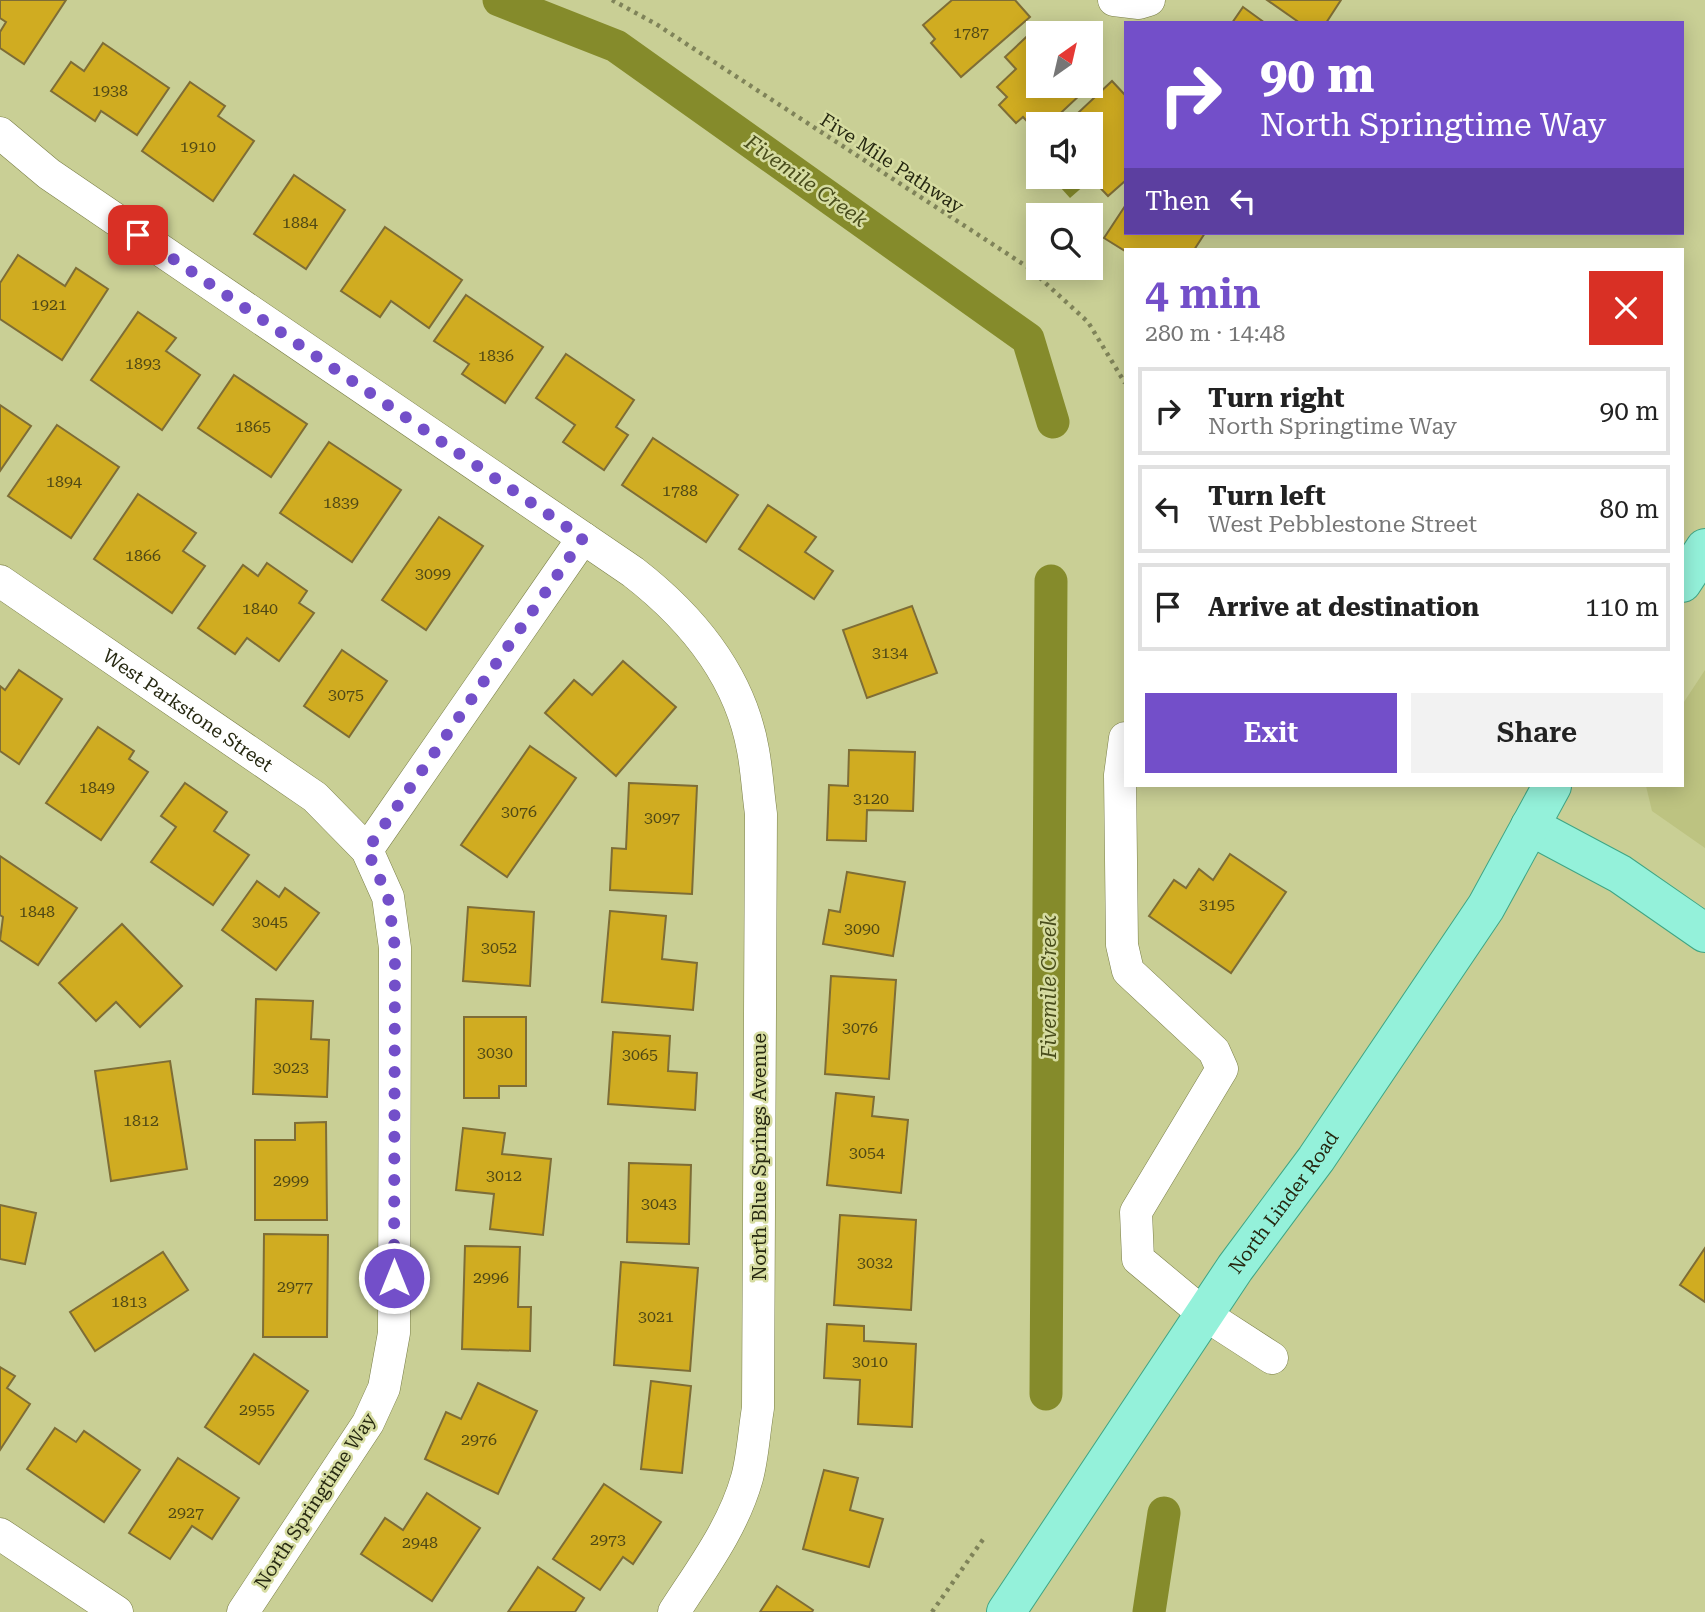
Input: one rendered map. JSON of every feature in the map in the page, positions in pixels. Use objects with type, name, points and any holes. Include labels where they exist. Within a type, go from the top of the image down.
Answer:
[{"type":"main road","points":[[1684,580],[1705,548]]},
{"type":"main road","name":"North Linder Road","points":[[1006,1612],[1204,1314],[1316,1158],[1486,907],[1551,787]]},
{"type":"main road","points":[[1530,826],[1620,874],[1705,933]]},
{"type":"street","name":"North Blue Springs Avenue","points":[[0,133],[50,174],[583,538],[663,596],[697,633],[731,685],[753,748],[761,814],[758,1408],[747,1478],[733,1514],[715,1550],[674,1612]]},
{"type":"street","points":[[367,850],[583,538]]},
{"type":"street","name":"West Parkstone Street","points":[[0,581],[316,797],[367,850]]},
{"type":"street","points":[[1124,745],[1120,775],[1121,932],[1128,971],[1214,1051],[1222,1069],[1136,1212],[1138,1259],[1204,1314],[1272,1358]]},
{"type":"street","name":"North Springtime Way","points":[[243,1612],[368,1423],[384,1388],[394,1333],[395,948],[388,897],[367,850]]},
{"type":"street","points":[[0,1534],[117,1612]]},
{"type":"path","name":"Five Mile Pathway","points":[[611,0],[656,24],[1029,268],[1088,322],[1124,381]]},
{"type":"path","points":[[932,1612],[984,1538]]},
{"type":"shaded area","points":[[1062,189],[1080,189],[1070,198]]},
{"type":"shaded area","points":[[1705,670],[1705,848],[1652,811],[1646,787],[1684,787],[1684,702]]},
{"type":"building","points":[[0,0],[66,0],[24,64],[0,48],[0,32],[6,22],[0,18]]},
{"type":"building","points":[[952,0],[1015,0],[1030,17],[961,77],[931,43],[935,39],[923,25]]},
{"type":"building","points":[[1267,0],[1341,0],[1327,21],[1297,21]]},
{"type":"building","points":[[1243,7],[1262,21],[1233,21]]},
{"type":"building","points":[[1026,37],[1026,98],[1077,98],[1062,112],[1026,112],[1026,120],[1023,117],[1016,123],[999,105],[1007,97],[997,87],[1016,69],[1005,57]]},
{"type":"building","points":[[103,43],[169,88],[137,135],[101,111],[95,121],[51,91],[71,62],[84,71]]},
{"type":"building","points":[[1112,81],[1124,94],[1124,182],[1108,196],[1101,189],[1103,112],[1079,112],[1094,98],[1103,98],[1103,89]]},
{"type":"building","points":[[190,82],[225,106],[218,116],[254,141],[213,201],[142,151]]},
{"type":"building","points":[[294,175],[345,210],[306,269],[254,234]]},
{"type":"building","points":[[1124,208],[1124,235],[1204,235],[1195,248],[1124,248],[1124,250],[1104,238]]},
{"type":"building","points":[[385,227],[462,280],[429,328],[391,301],[380,317],[341,291]]},
{"type":"building","points":[[18,255],[65,286],[76,268],[108,289],[62,360],[0,319],[0,283]]},
{"type":"building","points":[[466,295],[543,347],[505,403],[462,374],[469,364],[434,341]]},
{"type":"building","points":[[138,312],[176,338],[166,351],[200,375],[162,430],[91,380]]},
{"type":"building","points":[[566,354],[634,400],[616,427],[628,435],[604,470],[563,442],[575,425],[536,398]]},
{"type":"building","points":[[234,375],[307,424],[271,477],[198,428]]},
{"type":"building","points":[[0,405],[31,426],[0,471]]},
{"type":"building","points":[[57,425],[119,467],[71,538],[8,496]]},
{"type":"building","points":[[653,438],[738,495],[706,542],[622,485]]},
{"type":"building","points":[[329,442],[401,490],[352,562],[280,513]]},
{"type":"building","points":[[138,494],[196,533],[183,551],[205,566],[172,613],[94,559]]},
{"type":"building","points":[[768,505],[816,537],[805,552],[833,571],[814,599],[739,549]]},
{"type":"building","points":[[439,517],[483,546],[426,630],[382,600]]},
{"type":"building","points":[[267,563],[307,591],[299,603],[314,613],[279,661],[247,638],[235,654],[198,628],[243,565],[258,576]]},
{"type":"building","points":[[912,606],[937,673],[867,698],[843,630]]},
{"type":"building","points":[[342,650],[387,681],[349,737],[304,706]]},
{"type":"building","points":[[623,661],[676,707],[616,776],[545,713],[574,680],[592,695]]},
{"type":"building","points":[[19,670],[62,699],[19,764],[0,751],[0,686],[5,690]]},
{"type":"building","points":[[98,727],[134,751],[129,759],[148,772],[101,840],[46,803]]},
{"type":"building","points":[[530,746],[576,778],[507,877],[461,845]]},
{"type":"building","points":[[849,750],[915,752],[913,811],[867,810],[866,841],[827,840],[829,785],[848,786]]},
{"type":"building","points":[[185,783],[227,812],[214,831],[249,855],[213,905],[151,862],[176,827],[161,816]]},
{"type":"building","points":[[629,783],[697,786],[692,894],[610,890],[612,848],[626,849]]},
{"type":"building","points":[[1230,854],[1286,892],[1231,973],[1149,916],[1174,880],[1186,888],[1199,869],[1213,880]]},
{"type":"building","points":[[0,856],[77,908],[38,965],[0,940],[3,917],[0,915]]},
{"type":"building","points":[[847,872],[905,882],[893,956],[823,944],[829,910],[840,912]]},
{"type":"building","points":[[257,881],[279,897],[285,888],[319,913],[276,970],[222,930]]},
{"type":"building","points":[[468,907],[534,912],[530,986],[463,981]]},
{"type":"building","points":[[610,911],[666,916],[662,959],[697,963],[693,1010],[602,1002]]},
{"type":"building","points":[[122,924],[182,986],[140,1027],[116,1002],[96,1021],[59,983]]},
{"type":"building","points":[[831,976],[896,980],[889,1079],[825,1074]]},
{"type":"building","points":[[256,999],[313,1001],[311,1039],[329,1040],[327,1097],[253,1094]]},
{"type":"building","points":[[464,1017],[526,1017],[526,1086],[499,1086],[499,1098],[464,1098]]},
{"type":"building","points":[[613,1032],[670,1036],[668,1071],[697,1073],[695,1110],[608,1104]]},
{"type":"building","points":[[170,1061],[187,1169],[111,1181],[95,1071]]},
{"type":"building","points":[[836,1093],[874,1097],[872,1116],[908,1120],[901,1193],[827,1185]]},
{"type":"building","points":[[326,1122],[327,1220],[255,1220],[255,1140],[295,1140],[295,1123]]},
{"type":"building","points":[[463,1128],[505,1133],[502,1154],[551,1159],[543,1235],[490,1229],[494,1194],[456,1190]]},
{"type":"building","points":[[629,1163],[691,1165],[689,1244],[627,1242]]},
{"type":"building","points":[[0,1205],[36,1213],[25,1264],[0,1259]]},
{"type":"building","points":[[840,1215],[916,1220],[911,1310],[834,1305]]},
{"type":"building","points":[[264,1234],[328,1235],[327,1337],[263,1337]]},
{"type":"building","points":[[465,1246],[520,1247],[518,1307],[531,1307],[530,1351],[462,1349]]},
{"type":"building","points":[[1705,1248],[1705,1302],[1680,1285]]},
{"type":"building","points":[[163,1252],[188,1290],[95,1351],[70,1312]]},
{"type":"building","points":[[621,1262],[698,1268],[690,1371],[614,1365]]},
{"type":"building","points":[[827,1324],[864,1326],[864,1341],[916,1344],[912,1427],[858,1424],[860,1380],[824,1378]]},
{"type":"building","points":[[254,1354],[308,1391],[259,1464],[205,1427]]},
{"type":"building","points":[[0,1367],[15,1376],[7,1388],[30,1404],[0,1450]]},
{"type":"building","points":[[651,1381],[691,1386],[682,1473],[641,1469]]},
{"type":"building","points":[[478,1383],[537,1411],[498,1494],[425,1459],[446,1412],[461,1419]]},
{"type":"building","points":[[55,1428],[76,1442],[84,1431],[140,1470],[104,1522],[27,1469]]},
{"type":"building","points":[[178,1458],[239,1498],[212,1539],[192,1526],[170,1559],[129,1533]]},
{"type":"building","points":[[824,1470],[858,1478],[850,1510],[883,1519],[869,1567],[803,1549]]},
{"type":"building","points":[[604,1484],[661,1522],[633,1564],[623,1557],[600,1590],[553,1559]]},
{"type":"building","points":[[427,1493],[480,1528],[432,1601],[361,1554],[385,1518],[403,1530]]},
{"type":"building","points":[[538,1567],[584,1598],[575,1612],[508,1612]]},
{"type":"building","points":[[777,1586],[813,1610],[812,1612],[760,1612]]},
{"type":"waterway","name":"Fivemile Creek","points":[[499,0],[616,46],[1028,339],[1053,422]]},
{"type":"waterway","name":"Fivemile Creek","points":[[1046,1394],[1051,581]]},
{"type":"waterway","points":[[1149,1612],[1164,1513]]},
{"type":"route","points":[[138,235],[583,538],[367,850],[388,897],[395,948],[394,1278]]}]
